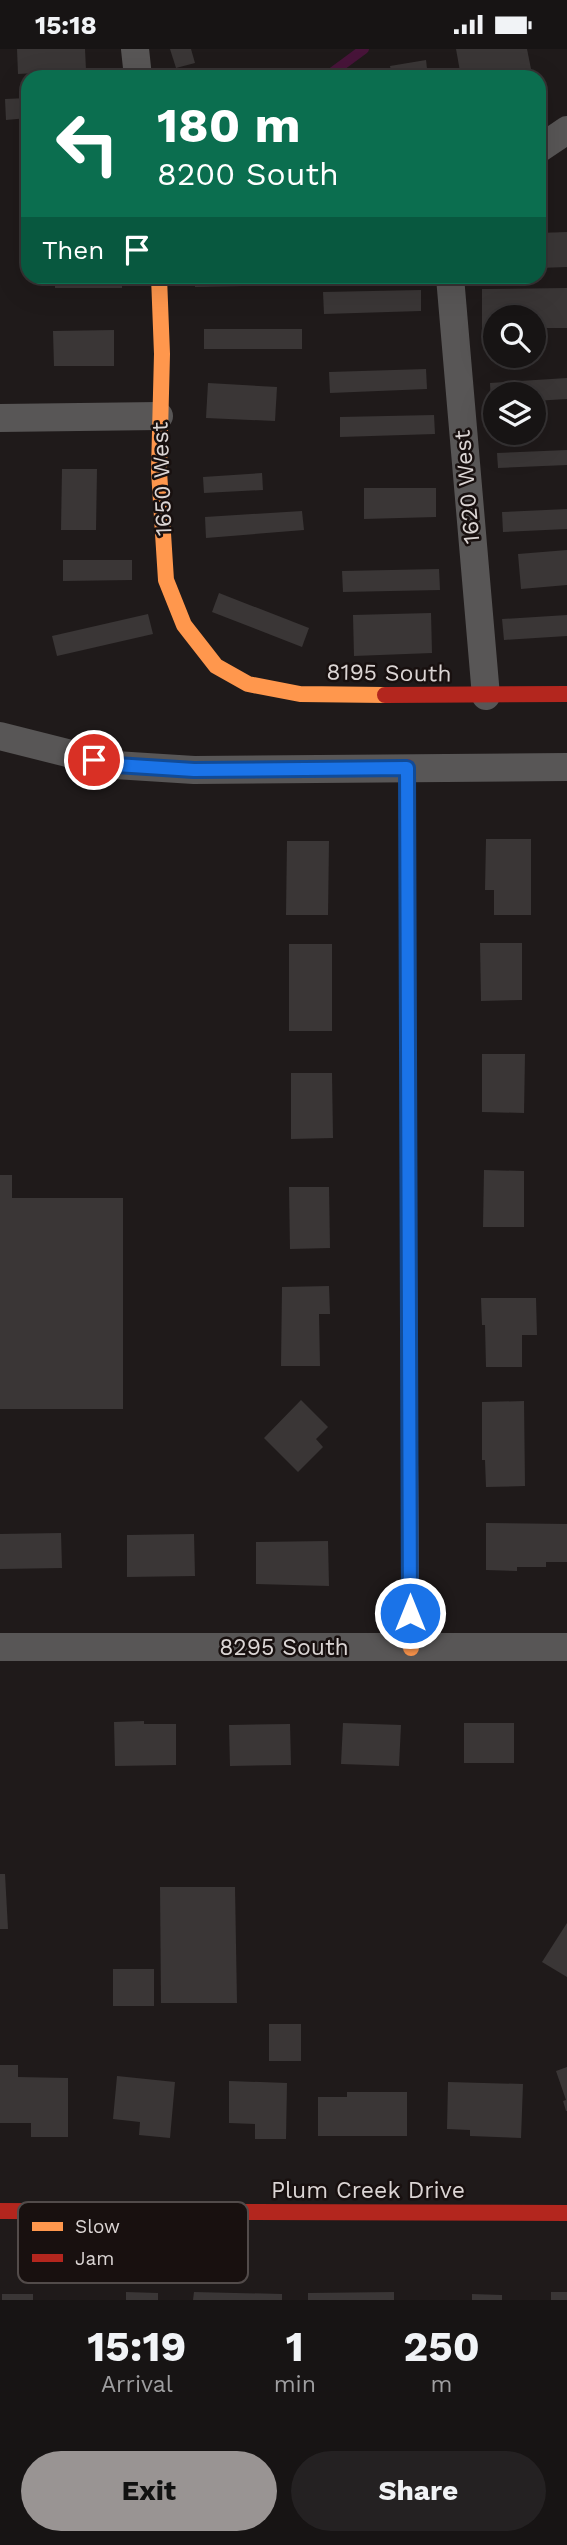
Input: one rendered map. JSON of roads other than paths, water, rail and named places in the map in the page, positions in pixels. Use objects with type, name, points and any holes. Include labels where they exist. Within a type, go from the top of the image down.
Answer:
[{"type":"street","points":[[135,49],[137,70]]},
{"type":"street","points":[[546,144],[567,130]]},
{"type":"street","name":"1650 West","points":[[159,284],[162,354],[159,471],[166,580],[184,625],[216,667]]},
{"type":"street","name":"1620 West","points":[[451,284],[486,697]]},
{"type":"street","points":[[0,418],[159,416]]},
{"type":"street","name":"8195 South","points":[[216,667],[248,684],[300,694],[486,697],[567,694]]},
{"type":"street","points":[[0,736],[116,765],[194,770],[567,767]]},
{"type":"street","points":[[407,768],[411,1648]]},
{"type":"street","name":"8295 South","points":[[0,1647],[567,1647]]},
{"type":"street","name":"Plum Creek Drive","points":[[0,2211],[18,2211]]},
{"type":"street","name":"Plum Creek Drive","points":[[248,2212],[567,2213]]},
{"type":"waterway","points":[[336,70],[364,49]]}]
